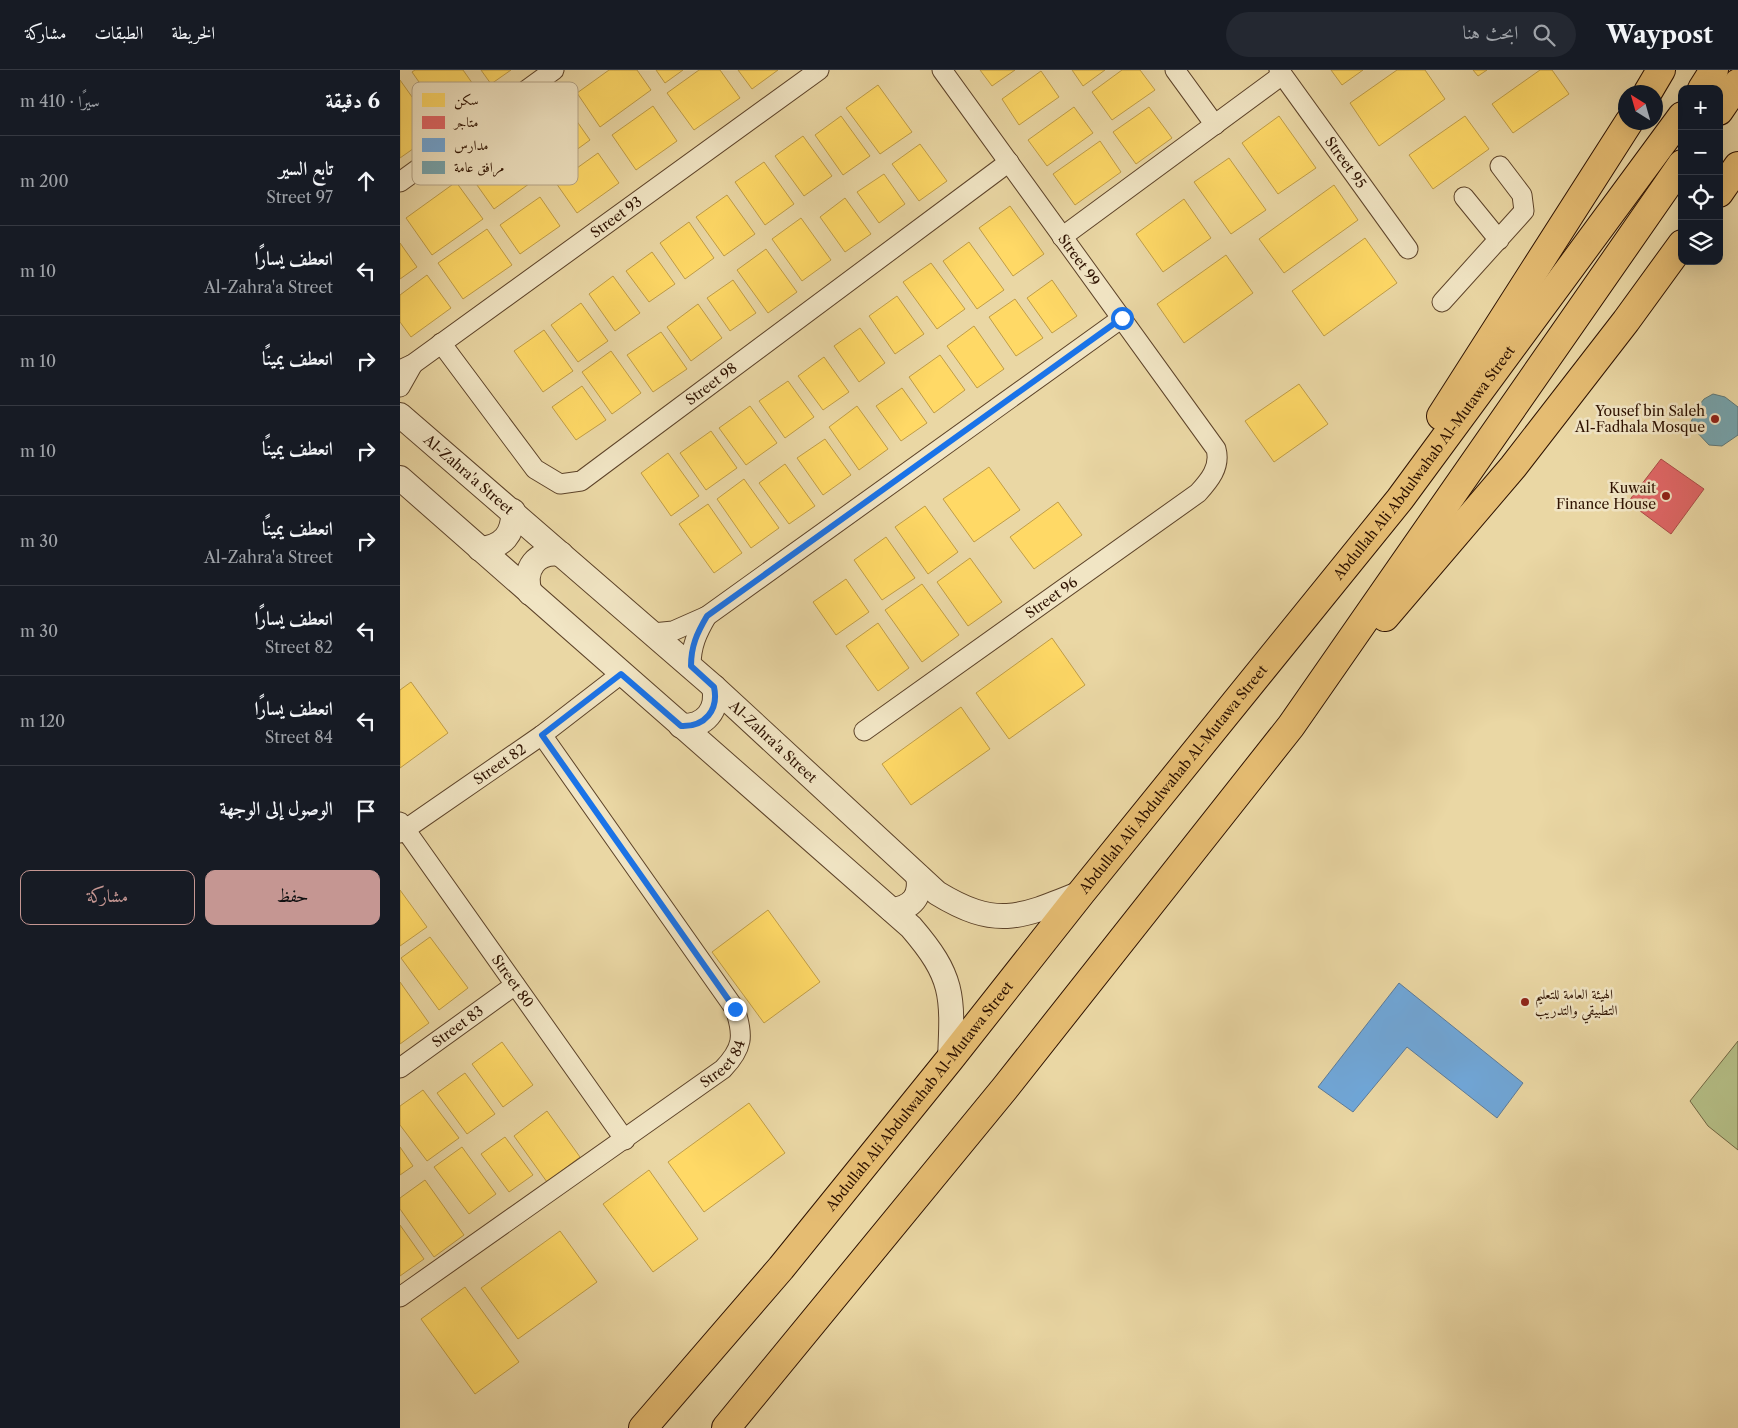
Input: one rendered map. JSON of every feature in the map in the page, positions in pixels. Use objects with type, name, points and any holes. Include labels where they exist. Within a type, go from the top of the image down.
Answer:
[{"type":"main road","points":[[1652,85],[1661,70]]},
{"type":"main road","name":"Abdullah Ali Abdulwahab Al-Mutawa Street","points":[[643,1428],[781,1268],[1400,499],[1678,121]]},
{"type":"main road","points":[[1400,499],[1433,431],[1466,374],[1624,130]]},
{"type":"main road","points":[[1723,187],[1738,166]]},
{"type":"main road","points":[[1291,726],[1678,170]]},
{"type":"main road","points":[[726,1428],[1005,1088],[1291,726],[1503,478],[1626,321],[1678,250]]},
{"type":"street","points":[[538,82],[554,70]]},
{"type":"street","name":"Street 93","points":[[400,387],[406,367],[820,70]]},
{"type":"street","name":"Street 99","points":[[942,70],[1216,449]]},
{"type":"street","points":[[1175,70],[1215,125]]},
{"type":"street","name":"Street 95","points":[[1062,237],[1215,125],[1281,73],[1408,249]]},
{"type":"street","name":"Street 98","points":[[441,343],[535,468],[560,484],[581,481],[1009,162]]},
{"type":"street","points":[[1442,302],[1521,215],[1524,205],[1522,195],[1500,166]]},
{"type":"street","points":[[400,182],[412,173]]},
{"type":"street","points":[[1464,197],[1499,240]]},
{"type":"street","points":[[653,634],[673,631],[707,616],[1122,318]]},
{"type":"street","name":"Al-Zahra'a Street","points":[[400,415],[691,666],[937,893],[962,908],[989,917],[1014,916],[1038,911],[1081,893]]},
{"type":"street","name":"Street 96","points":[[864,731],[1198,493],[1216,469],[1218,457],[1216,449]]},
{"type":"street","points":[[400,478],[911,927],[933,953],[951,997],[950,1059]]},
{"type":"street","points":[[480,549],[499,545],[506,538],[511,530],[513,511]]},
{"type":"street","points":[[530,593],[527,575],[536,559],[552,552],[561,554]]},
{"type":"street","points":[[691,666],[691,650],[707,616]]},
{"type":"street","name":"Street 82","points":[[402,828],[542,735],[621,674]]},
{"type":"street","points":[[681,726],[690,726],[706,719],[715,704],[714,687]]},
{"type":"street","name":"Street 84","points":[[400,1297],[723,1069],[735,1057],[741,1040],[741,1028],[735,1009],[720,986],[542,735]]},
{"type":"street","name":"Street 80","points":[[402,828],[625,1140]]},
{"type":"street","points":[[892,910],[902,909],[911,904],[918,896],[920,886],[918,876]]},
{"type":"street","name":"Street 83","points":[[400,1068],[515,984]]},
{"type":"green space","points":[[1738,1041],[1738,1150],[1708,1126],[1690,1101]]},
{"type":"building: سكن","points":[[415,70],[463,70],[471,82],[419,82],[412,72]]},
{"type":"building: سكن","points":[[481,70],[511,70],[494,82],[490,82]]},
{"type":"building: سكن","points":[[609,70],[637,70],[651,90],[600,127],[578,92]]},
{"type":"building: سكن","points":[[656,70],[683,70],[665,83]]},
{"type":"building: سكن","points":[[699,70],[720,70],[740,98],[694,130],[667,93]]},
{"type":"building: سكن","points":[[738,70],[778,70],[752,89]]},
{"type":"building: سكن","points":[[980,70],[1015,70],[992,86]]},
{"type":"building: سكن","points":[[1072,70],[1105,70],[1083,86]]},
{"type":"building: سكن","points":[[1122,70],[1140,70],[1155,90],[1112,120],[1092,92]]},
{"type":"building: سكن","points":[[1331,70],[1363,70],[1342,85]]},
{"type":"building: سكن","points":[[1397,70],[1425,70],[1445,99],[1379,146],[1350,103]]},
{"type":"building: سكن","points":[[1473,70],[1487,70],[1478,76]]},
{"type":"building: سكن","points":[[1540,70],[1552,70],[1569,94],[1513,133],[1492,104]]},
{"type":"building: سكن","points":[[1041,71],[1059,97],[1019,125],[1002,99]]},
{"type":"building: سكن","points":[[400,80],[412,97],[412,150],[400,158]]},
{"type":"building: سكن","points":[[878,85],[912,132],[880,154],[846,108]]},
{"type":"building: سكن","points":[[653,106],[677,141],[636,170],[612,135]]},
{"type":"building: سكن","points":[[1074,107],[1093,133],[1047,166],[1028,140]]},
{"type":"building: سكن","points":[[1149,107],[1172,138],[1136,164],[1113,132]]},
{"type":"building: سكن","points":[[841,116],[870,156],[843,175],[815,135]]},
{"type":"building: سكن","points":[[1279,116],[1316,168],[1278,194],[1242,143]]},
{"type":"building: سكن","points":[[1465,116],[1489,149],[1433,189],[1409,155]]},
{"type":"building: سكن","points":[[578,123],[590,140],[578,149]]},
{"type":"building: سكن","points":[[803,136],[832,176],[804,196],[775,156]]},
{"type":"building: سكن","points":[[1100,141],[1121,172],[1075,205],[1053,174]]},
{"type":"building: سكن","points":[[920,144],[947,181],[919,201],[892,164]]},
{"type":"building: سكن","points":[[598,153],[619,183],[577,213],[557,185],[578,185],[578,167]]},
{"type":"building: سكن","points":[[1229,158],[1266,210],[1231,234],[1194,182]]},
{"type":"building: سكن","points":[[764,162],[794,204],[765,225],[735,182]]},
{"type":"building: سكن","points":[[884,174],[905,204],[879,223],[857,192]]},
{"type":"building: سكن","points":[[452,185],[458,185],[483,219],[432,255],[406,218]]},
{"type":"building: سكن","points":[[477,185],[527,185],[494,209]]},
{"type":"building: سكن","points":[[1334,185],[1358,220],[1284,273],[1259,239]]},
{"type":"building: سكن","points":[[727,195],[755,234],[724,256],[696,217]]},
{"type":"building: سكن","points":[[540,197],[560,226],[520,254],[500,225]]},
{"type":"building: سكن","points":[[845,198],[871,234],[845,252],[820,217]]},
{"type":"building: سكن","points":[[1184,199],[1211,238],[1163,272],[1136,234]]},
{"type":"building: سكن","points":[[1010,206],[1044,254],[1013,276],[979,228]]},
{"type":"building: سكن","points":[[801,218],[831,260],[802,281],[772,239]]},
{"type":"building: سكن","points":[[689,222],[714,258],[685,279],[660,243]]},
{"type":"building: سكن","points":[[487,229],[512,265],[463,299],[438,263]]},
{"type":"building: سكن","points":[[1365,238],[1397,283],[1324,336],[1292,291]]},
{"type":"building: سكن","points":[[969,242],[1004,290],[977,309],[943,261]]},
{"type":"building: سكن","points":[[400,243],[417,267],[400,279]]},
{"type":"building: سكن","points":[[766,249],[797,292],[768,313],[737,270]]},
{"type":"building: سكن","points":[[652,252],[675,284],[649,302],[626,271]]},
{"type":"building: سكن","points":[[1226,255],[1253,293],[1184,343],[1157,304]]},
{"type":"building: سكن","points":[[931,263],[965,309],[937,329],[903,282]]},
{"type":"building: سكن","points":[[427,275],[451,308],[411,337],[400,322],[400,295]]},
{"type":"building: سكن","points":[[613,276],[640,313],[615,331],[589,294]]},
{"type":"building: سكن","points":[[733,280],[756,313],[730,331],[707,298]]},
{"type":"building: سكن","points":[[1052,280],[1077,316],[1052,333],[1027,298]]},
{"type":"building: سكن","points":[[897,296],[924,334],[895,354],[869,316]]},
{"type":"building: سكن","points":[[1015,299],[1043,338],[1016,356],[989,317]]},
{"type":"building: سكن","points":[[581,303],[608,341],[578,362],[551,325]]},
{"type":"building: سكن","points":[[698,304],[722,338],[691,361],[667,327]]},
{"type":"building: سكن","points":[[974,326],[1004,369],[977,388],[947,346]]},
{"type":"building: سكن","points":[[860,328],[885,363],[859,382],[834,346]]},
{"type":"building: سكن","points":[[544,330],[573,371],[543,392],[514,351]]},
{"type":"building: سكن","points":[[661,332],[687,369],[653,392],[627,355]]},
{"type":"building: سكن","points":[[611,351],[641,393],[612,414],[582,372]]},
{"type":"building: سكن","points":[[940,355],[965,390],[934,413],[909,377]]},
{"type":"building: سكن","points":[[824,357],[849,392],[823,410],[798,376]]},
{"type":"building: سكن","points":[[788,381],[814,417],[785,438],[759,401]]},
{"type":"building: سكن","points":[[1299,384],[1328,424],[1274,462],[1245,421]]},
{"type":"building: سكن","points":[[582,386],[606,420],[576,440],[552,407]]},
{"type":"building: سكن","points":[[902,388],[927,423],[901,441],[876,406]]},
{"type":"building: سكن","points":[[750,406],[777,443],[746,465],[719,428]]},
{"type":"building: سكن","points":[[857,406],[888,449],[859,470],[829,427]]},
{"type":"building: سكن","points":[[711,431],[737,468],[706,490],[680,453]]},
{"type":"building: سكن","points":[[825,439],[851,475],[823,495],[797,458]]},
{"type":"building: سكن","points":[[668,453],[699,496],[671,516],[641,473]]},
{"type":"building: سكن","points":[[785,464],[815,506],[789,524],[759,483]]},
{"type":"building: سكن","points":[[989,467],[1020,510],[974,542],[943,499]]},
{"type":"building: سكن","points":[[744,479],[779,528],[751,548],[717,499]]},
{"type":"building: سكن","points":[[1058,502],[1082,535],[1034,569],[1010,537]]},
{"type":"building: سكن","points":[[708,504],[742,553],[714,573],[679,524]]},
{"type":"building: سكن","points":[[925,506],[958,552],[928,574],[895,527]]},
{"type":"building: سكن","points":[[886,537],[915,578],[882,600],[854,560]]},
{"type":"building: سكن","points":[[970,558],[1002,602],[968,626],[937,582]]},
{"type":"building: سكن","points":[[846,579],[869,612],[836,635],[813,602]]},
{"type":"building: سكن","points":[[922,584],[959,635],[922,662],[885,610]]},
{"type":"building: سكن","points":[[878,623],[909,668],[878,691],[846,646]]},
{"type":"building: سكن","points":[[1052,638],[1085,685],[1009,739],[976,693]]},
{"type":"building: سكن","points":[[411,682],[448,733],[400,768],[400,690]]},
{"type":"building: سكن","points":[[961,707],[990,749],[911,805],[882,764]]},
{"type":"building: سكن","points":[[400,890],[427,927],[400,946]]},
{"type":"building: سكن","points":[[768,910],[820,982],[764,1023],[712,952]]},
{"type":"building: سكن","points":[[430,937],[468,988],[439,1010],[401,958]]},
{"type":"building: سكن","points":[[400,982],[429,1023],[400,1044]]},
{"type":"building: سكن","points":[[502,1042],[533,1085],[503,1107],[472,1064]]},
{"type":"building: سكن","points":[[465,1073],[495,1114],[467,1134],[437,1093]]},
{"type":"building: سكن","points":[[423,1090],[459,1138],[427,1161],[400,1125],[400,1106]]},
{"type":"building: سكن","points":[[749,1103],[785,1153],[704,1212],[668,1162]]},
{"type":"building: سكن","points":[[547,1111],[580,1157],[547,1182],[514,1136]]},
{"type":"building: سكن","points":[[505,1137],[533,1175],[509,1192],[481,1154]]},
{"type":"building: سكن","points":[[400,1147],[413,1166],[400,1175]]},
{"type":"building: سكن","points":[[462,1147],[496,1194],[469,1214],[434,1167]]},
{"type":"building: سكن","points":[[649,1170],[698,1239],[653,1272],[603,1204]]},
{"type":"building: سكن","points":[[425,1180],[464,1235],[434,1257],[400,1209],[400,1198]]},
{"type":"building: سكن","points":[[400,1225],[424,1259],[400,1276]]},
{"type":"building: سكن","points":[[560,1231],[597,1282],[518,1339],[481,1288]]},
{"type":"building: سكن","points":[[465,1287],[519,1362],[475,1394],[421,1319]]},
{"type":"building: متاجر","name":"Kuwait Finance House","points":[[1661,459],[1704,489],[1671,534],[1628,502]]},
{"type":"building: مدارس","points":[[1399,983],[1523,1083],[1497,1118],[1407,1047],[1353,1112],[1318,1087]]},
{"type":"building: مرافق عامة","name":"Yousef bin Saleh Al-Fadhala Mosque","points":[[1713,394],[1725,397],[1738,407],[1738,435],[1722,446],[1709,445],[1693,428],[1691,422],[1697,408],[1704,399]]},
{"type":"place","name":"Yousef bin Saleh Al-Fadhala Mosque","points":[[1715,419]]},
{"type":"place","name":"Kuwait Finance House","points":[[1666,496]]},
{"type":"place","name":"الهيئة العامة للتعليم التطبيقي والتدريب","points":[[1525,1002]]},
{"type":"route","points":[[735,1009],[542,735],[621,674],[681,726],[698,724],[706,719],[715,704],[716,695],[714,687],[691,666],[691,650],[707,616],[1122,318]]}]
